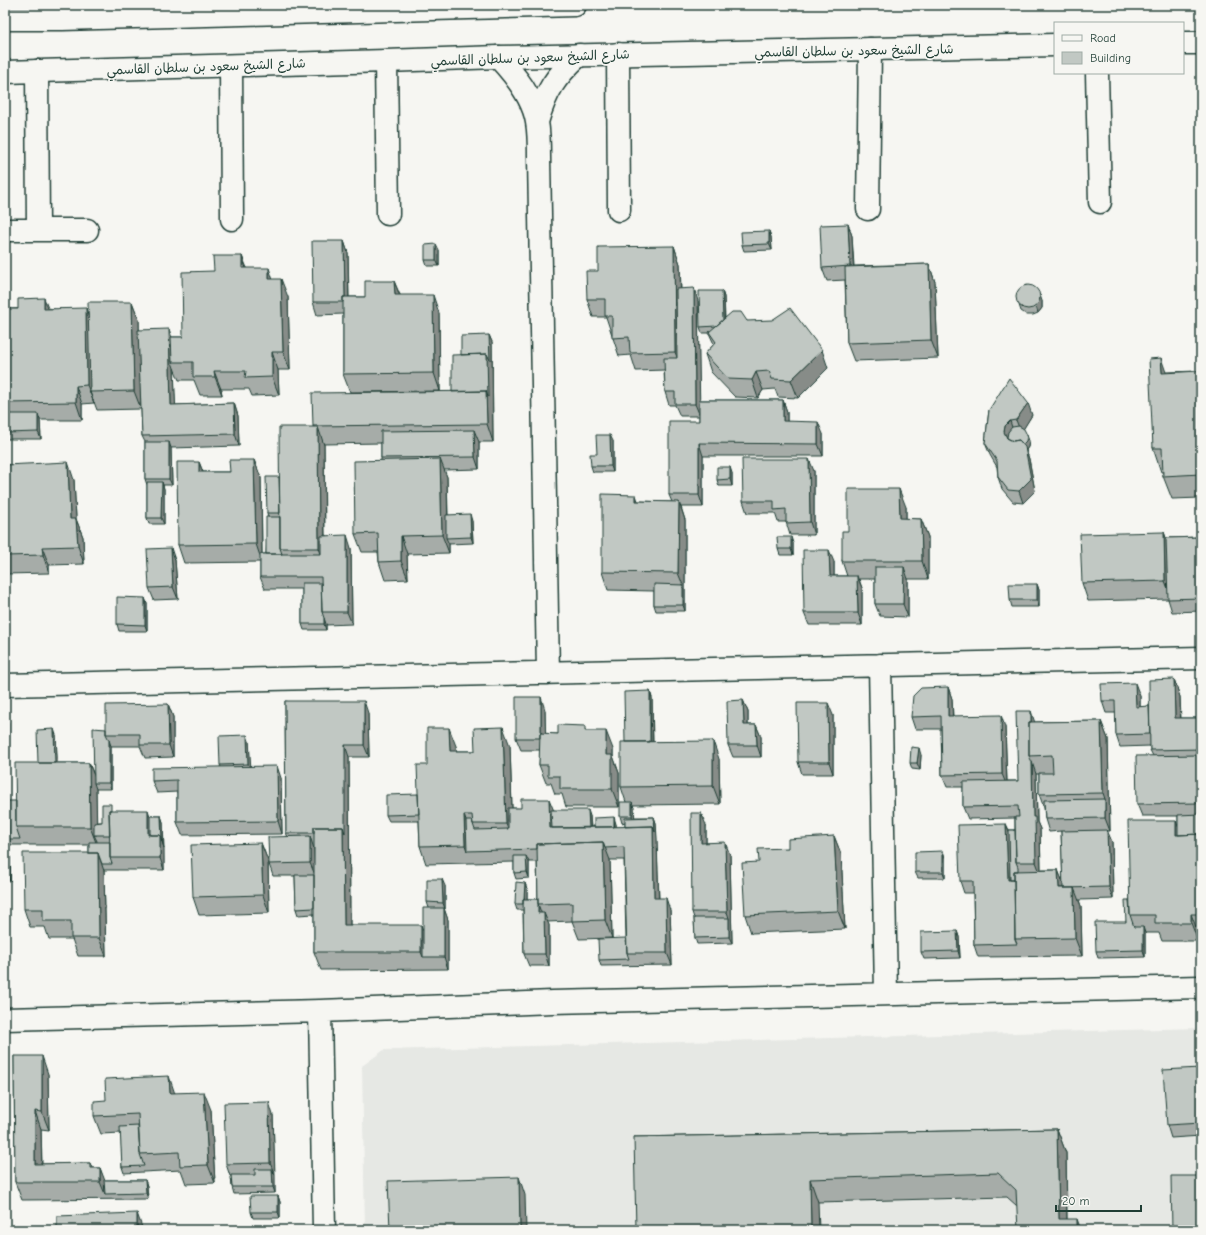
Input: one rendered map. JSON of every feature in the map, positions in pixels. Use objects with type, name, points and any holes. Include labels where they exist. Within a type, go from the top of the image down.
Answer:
[{"type":"street","points":[[5,19],[62,19],[488,6],[575,5]]},
{"type":"street","points":[[1184,44],[1201,43]]},
{"type":"street","name":"شارع الشيخ سعود بن سلطان القاسمي","points":[[5,72],[498,57],[1054,45]]},
{"type":"street","points":[[868,209],[870,50]]},
{"type":"street","points":[[618,54],[619,210]]},
{"type":"street","points":[[537,122],[543,102],[552,85],[564,69],[579,55]]},
{"type":"street","points":[[498,57],[523,86],[537,122],[539,157],[548,673]]},
{"type":"street","points":[[386,61],[388,214]]},
{"type":"street","points":[[231,66],[232,219]]},
{"type":"street","points":[[37,71],[38,230]]},
{"type":"street","points":[[1097,74],[1100,202]]},
{"type":"street","points":[[5,230],[88,230]]},
{"type":"street","points":[[5,685],[1201,658]]},
{"type":"street","points":[[880,665],[886,994]]},
{"type":"street","points":[[5,1019],[320,1011],[560,1002],[1201,987]]},
{"type":"street","points":[[320,1011],[324,1230]]},
{"type":"shaded area","points":[[1201,1028],[1201,1230],[365,1230],[362,1066],[384,1050]]},
{"type":"building","points":[[848,224],[850,266],[822,268],[820,225]]},
{"type":"building","points":[[769,231],[769,244],[742,245],[741,232]]},
{"type":"building","points":[[312,241],[344,241],[345,297],[343,297],[343,302],[313,302]]},
{"type":"building","points":[[436,244],[436,260],[425,260],[425,245]]},
{"type":"building","points":[[674,246],[675,352],[630,353],[629,337],[612,338],[612,316],[605,316],[605,299],[587,299],[586,271],[598,271],[598,247]]},
{"type":"building","points":[[213,256],[242,256],[242,268],[269,268],[269,279],[281,279],[283,352],[272,352],[272,377],[245,378],[246,371],[214,371],[215,377],[193,377],[193,362],[172,362],[171,337],[183,337],[182,272],[214,271]]},
{"type":"building","points":[[929,264],[931,340],[847,343],[845,267]]},
{"type":"building","points":[[365,281],[394,281],[395,295],[433,295],[434,373],[343,374],[343,297],[365,297]]},
{"type":"building","points":[[1028,285],[1036,289],[1040,297],[1036,305],[1028,309],[1020,305],[1016,297],[1020,289]]},
{"type":"building","points":[[694,288],[695,404],[675,404],[675,392],[665,392],[664,358],[677,358],[676,289]]},
{"type":"building","points":[[699,291],[722,291],[723,320],[716,326],[700,327]]},
{"type":"building","points":[[44,298],[44,309],[86,308],[87,385],[76,386],[76,402],[5,403],[5,309],[18,309],[18,299]]},
{"type":"building","points":[[88,302],[132,302],[134,391],[90,392]]},
{"type":"building","points":[[790,308],[822,350],[791,380],[772,379],[769,371],[756,372],[752,380],[728,379],[705,354],[716,342],[709,332],[732,312],[741,312],[747,321],[772,320]]},
{"type":"building","points":[[169,329],[171,405],[234,403],[235,434],[142,436],[138,330]]},
{"type":"building","points":[[489,335],[490,360],[487,354],[461,355],[461,336]]},
{"type":"building","points":[[1198,343],[1201,343],[1201,474],[1163,476],[1162,448],[1153,448],[1149,359],[1161,358],[1162,373],[1199,371]]},
{"type":"building","points":[[487,354],[488,397],[486,391],[452,392],[452,355]]},
{"type":"building","points":[[1009,378],[1028,403],[1016,420],[1010,421],[1005,426],[1004,432],[1007,438],[1013,441],[1019,440],[1025,447],[1031,479],[1019,491],[1008,490],[998,477],[997,461],[985,443],[989,410]]},
{"type":"building","points":[[486,391],[487,424],[313,426],[312,393]]},
{"type":"building","points":[[699,400],[783,400],[783,421],[818,422],[818,444],[699,443],[699,495],[669,495],[669,421],[699,421]]},
{"type":"building","points":[[5,414],[38,414],[38,432],[5,433]]},
{"type":"building","points":[[1019,426],[1024,429],[1027,435],[1026,441],[1023,444],[1019,440],[1013,441],[1007,438],[1008,432],[1012,427]]},
{"type":"building","points":[[279,427],[318,427],[319,548],[280,548]]},
{"type":"building","points":[[474,430],[475,457],[381,458],[381,431]]},
{"type":"building","points":[[596,435],[610,435],[611,466],[591,466],[590,454],[597,454]]},
{"type":"building","points":[[145,442],[169,442],[169,479],[145,479]]},
{"type":"building","points":[[440,459],[442,535],[401,536],[401,561],[379,562],[378,533],[355,534],[354,461]]},
{"type":"building","points":[[742,459],[809,459],[810,522],[786,523],[786,509],[774,510],[774,501],[743,501]]},
{"type":"building","points":[[229,460],[254,460],[256,544],[178,545],[177,462],[199,462],[199,472],[230,472]]},
{"type":"building","points":[[68,462],[70,519],[76,519],[78,546],[42,547],[43,555],[5,556],[5,465]]},
{"type":"building","points":[[717,467],[730,467],[730,479],[717,480]]},
{"type":"building","points":[[266,477],[279,477],[280,513],[267,513]]},
{"type":"building","points":[[147,482],[162,482],[161,518],[147,518]]},
{"type":"building","points":[[848,489],[899,489],[900,518],[921,519],[922,561],[842,561],[842,531],[848,531]]},
{"type":"building","points":[[602,494],[636,495],[636,501],[679,502],[678,573],[602,572]]},
{"type":"building","points":[[470,514],[471,537],[446,538],[446,515]]},
{"type":"building","points":[[266,517],[280,517],[280,548],[282,554],[266,554]]},
{"type":"building","points":[[1164,532],[1165,581],[1082,583],[1080,534]]},
{"type":"building","points":[[347,535],[347,612],[322,612],[321,577],[260,577],[260,554],[321,554],[321,536]]},
{"type":"building","points":[[777,537],[791,537],[791,549],[778,549]]},
{"type":"building","points":[[1201,537],[1201,598],[1168,599],[1166,538]]},
{"type":"building","points":[[171,548],[173,587],[149,588],[147,549]]},
{"type":"building","points":[[803,550],[829,550],[830,576],[857,576],[858,613],[804,613]]},
{"type":"building","points":[[875,567],[904,567],[903,604],[875,604]]},
{"type":"building","points":[[302,583],[321,583],[324,624],[302,624]]},
{"type":"building","points":[[654,584],[683,585],[683,605],[654,605]]},
{"type":"building","points":[[1009,584],[1037,584],[1037,600],[1010,600]]},
{"type":"building","points":[[117,597],[145,598],[145,625],[117,624]]},
{"type":"building","points":[[1197,678],[1201,678],[1201,749],[1150,750],[1149,680],[1174,679],[1175,718],[1198,718]]},
{"type":"building","points":[[1135,683],[1136,707],[1149,706],[1150,734],[1116,735],[1115,701],[1102,701],[1101,684]]},
{"type":"building","points":[[948,687],[948,716],[1001,715],[1002,774],[942,775],[941,716],[911,717],[913,696],[921,688]]},
{"type":"building","points":[[650,691],[650,742],[625,742],[624,692]]},
{"type":"building","points":[[516,697],[541,697],[540,738],[516,738]]},
{"type":"building","points":[[743,700],[744,725],[756,725],[757,745],[728,745],[727,701]]},
{"type":"building","points":[[285,701],[364,701],[364,745],[345,745],[345,833],[343,827],[314,827],[314,833],[286,833]]},
{"type":"building","points":[[797,703],[828,703],[829,762],[798,762]]},
{"type":"building","points":[[168,704],[169,745],[140,745],[140,734],[106,734],[106,705]]},
{"type":"building","points":[[1016,711],[1031,711],[1031,722],[1029,722],[1029,756],[1032,762],[1036,862],[1016,862],[1015,817],[1019,817],[1018,806],[963,807],[963,782],[1018,781]]},
{"type":"building","points":[[1101,721],[1103,793],[1039,794],[1039,773],[1053,773],[1052,755],[1029,756],[1029,722]]},
{"type":"building","points":[[558,725],[585,726],[585,731],[606,731],[606,755],[612,755],[612,789],[560,789],[560,776],[548,776],[548,765],[539,765],[540,733],[558,734]]},
{"type":"building","points":[[503,727],[506,824],[473,824],[472,815],[464,815],[465,845],[420,846],[417,765],[427,765],[427,728],[449,728],[450,751],[475,751],[474,728]]},
{"type":"building","points":[[93,728],[106,729],[106,734],[109,740],[109,783],[94,783]]},
{"type":"building","points":[[54,729],[55,763],[38,763],[37,730]]},
{"type":"building","points":[[247,735],[248,764],[220,765],[219,736]]},
{"type":"building","points":[[713,741],[713,786],[621,787],[621,742]]},
{"type":"building","points":[[911,747],[919,748],[917,763],[910,763]]},
{"type":"building","points":[[1199,755],[1200,803],[1137,804],[1136,756]]},
{"type":"building","points":[[15,763],[89,763],[90,827],[16,827]]},
{"type":"building","points":[[277,766],[278,821],[177,822],[177,780],[152,781],[152,768]]},
{"type":"building","points":[[418,794],[419,814],[386,815],[386,795]]},
{"type":"building","points":[[521,799],[549,799],[550,828],[653,826],[654,898],[666,898],[667,953],[627,953],[624,847],[605,848],[603,842],[537,844],[537,849],[467,851],[466,821],[472,821],[475,830],[508,829],[508,808],[521,808]]},
{"type":"building","points":[[1105,799],[1105,818],[1045,819],[1044,800]]},
{"type":"building","points":[[8,801],[16,801],[16,827],[20,839],[9,839]]},
{"type":"building","points":[[620,802],[632,802],[632,816],[620,816]]},
{"type":"building","points":[[102,804],[111,804],[111,810],[109,810],[110,835],[94,835],[94,823],[102,822]]},
{"type":"building","points":[[109,810],[148,810],[148,835],[160,835],[160,858],[110,858]]},
{"type":"building","points":[[551,810],[588,810],[589,828],[552,828]]},
{"type":"building","points":[[691,813],[701,813],[701,843],[725,842],[727,912],[692,912]]},
{"type":"building","points":[[1201,814],[1201,834],[1178,835],[1178,815]]},
{"type":"building","points":[[150,816],[161,816],[162,841],[160,835],[150,835]]},
{"type":"building","points":[[614,817],[614,827],[594,827],[594,818]]},
{"type":"building","points":[[654,817],[655,832],[653,826],[625,827],[625,818]]},
{"type":"building","points":[[1128,821],[1176,821],[1176,835],[1201,834],[1201,914],[1191,914],[1191,923],[1155,923],[1155,915],[1130,915]]},
{"type":"building","points":[[1006,824],[1008,880],[1014,880],[1015,939],[1017,944],[974,945],[973,881],[960,881],[958,825]]},
{"type":"building","points":[[314,827],[343,827],[344,925],[421,925],[421,952],[314,952]]},
{"type":"building","points":[[1009,830],[1015,830],[1016,862],[1018,871],[1014,871],[1014,880],[1010,880]]},
{"type":"building","points":[[1107,830],[1109,887],[1063,888],[1061,831]]},
{"type":"building","points":[[310,836],[310,863],[269,864],[268,837]]},
{"type":"building","points":[[834,836],[838,911],[745,915],[742,863],[759,862],[758,849],[788,848],[788,839]]},
{"type":"building","points":[[5,841],[6,869],[5,869]]},
{"type":"building","points":[[89,842],[110,842],[110,858],[112,864],[102,864],[98,853],[89,853]]},
{"type":"building","points":[[603,842],[605,920],[572,921],[572,903],[538,904],[537,844]]},
{"type":"building","points":[[261,843],[263,895],[193,897],[191,845]]},
{"type":"building","points":[[943,851],[943,872],[915,872],[915,852]]},
{"type":"building","points":[[23,853],[98,853],[99,938],[71,938],[71,921],[43,921],[43,909],[24,909]]},
{"type":"building","points":[[514,856],[526,856],[527,872],[514,873]]},
{"type":"building","points":[[1058,870],[1059,888],[1074,888],[1075,938],[1015,939],[1014,871]]},
{"type":"building","points":[[295,875],[314,875],[314,908],[296,909]]},
{"type":"building","points":[[427,879],[442,879],[443,903],[427,902]]},
{"type":"building","points":[[516,882],[525,883],[523,904],[515,904]]},
{"type":"building","points":[[523,899],[538,899],[538,913],[544,913],[545,954],[524,954]]},
{"type":"building","points":[[1125,900],[1129,900],[1130,915],[1134,927],[1143,927],[1143,950],[1096,951],[1095,922],[1126,922]]},
{"type":"building","points":[[423,908],[444,908],[444,957],[423,957]]},
{"type":"building","points":[[694,918],[729,918],[729,937],[695,938]]},
{"type":"building","points":[[1198,920],[1201,920],[1201,945],[1199,945]]},
{"type":"building","points":[[957,931],[958,951],[921,952],[921,932]]},
{"type":"building","points":[[626,938],[629,959],[599,960],[598,939]]},
{"type":"building","points":[[14,1056],[42,1056],[42,1112],[35,1111],[35,1164],[90,1163],[90,1168],[100,1168],[100,1182],[15,1182]]},
{"type":"building","points":[[1200,1068],[1201,1123],[1167,1125],[1163,1070]]},
{"type":"building","points":[[169,1076],[170,1093],[204,1092],[208,1165],[180,1166],[179,1152],[140,1154],[138,1114],[94,1116],[94,1101],[106,1100],[105,1079]]},
{"type":"building","points":[[269,1102],[270,1163],[226,1164],[224,1103]]},
{"type":"building","points":[[138,1126],[140,1154],[144,1166],[122,1167],[120,1127]]},
{"type":"building","points":[[1057,1129],[1059,1219],[1077,1219],[1077,1230],[1018,1230],[1016,1190],[998,1173],[810,1179],[811,1230],[636,1230],[634,1137]]},
{"type":"building","points":[[255,1169],[272,1169],[273,1187],[232,1187],[231,1175],[255,1175]]},
{"type":"building","points":[[1171,1176],[1199,1176],[1200,1230],[1172,1230]]},
{"type":"building","points":[[519,1177],[520,1230],[390,1230],[388,1181]]},
{"type":"building","points":[[104,1180],[145,1180],[146,1193],[105,1194]]},
{"type":"building","points":[[250,1196],[278,1196],[278,1212],[251,1212]]},
{"type":"building","points":[[137,1213],[137,1230],[57,1230],[57,1216]]}]
